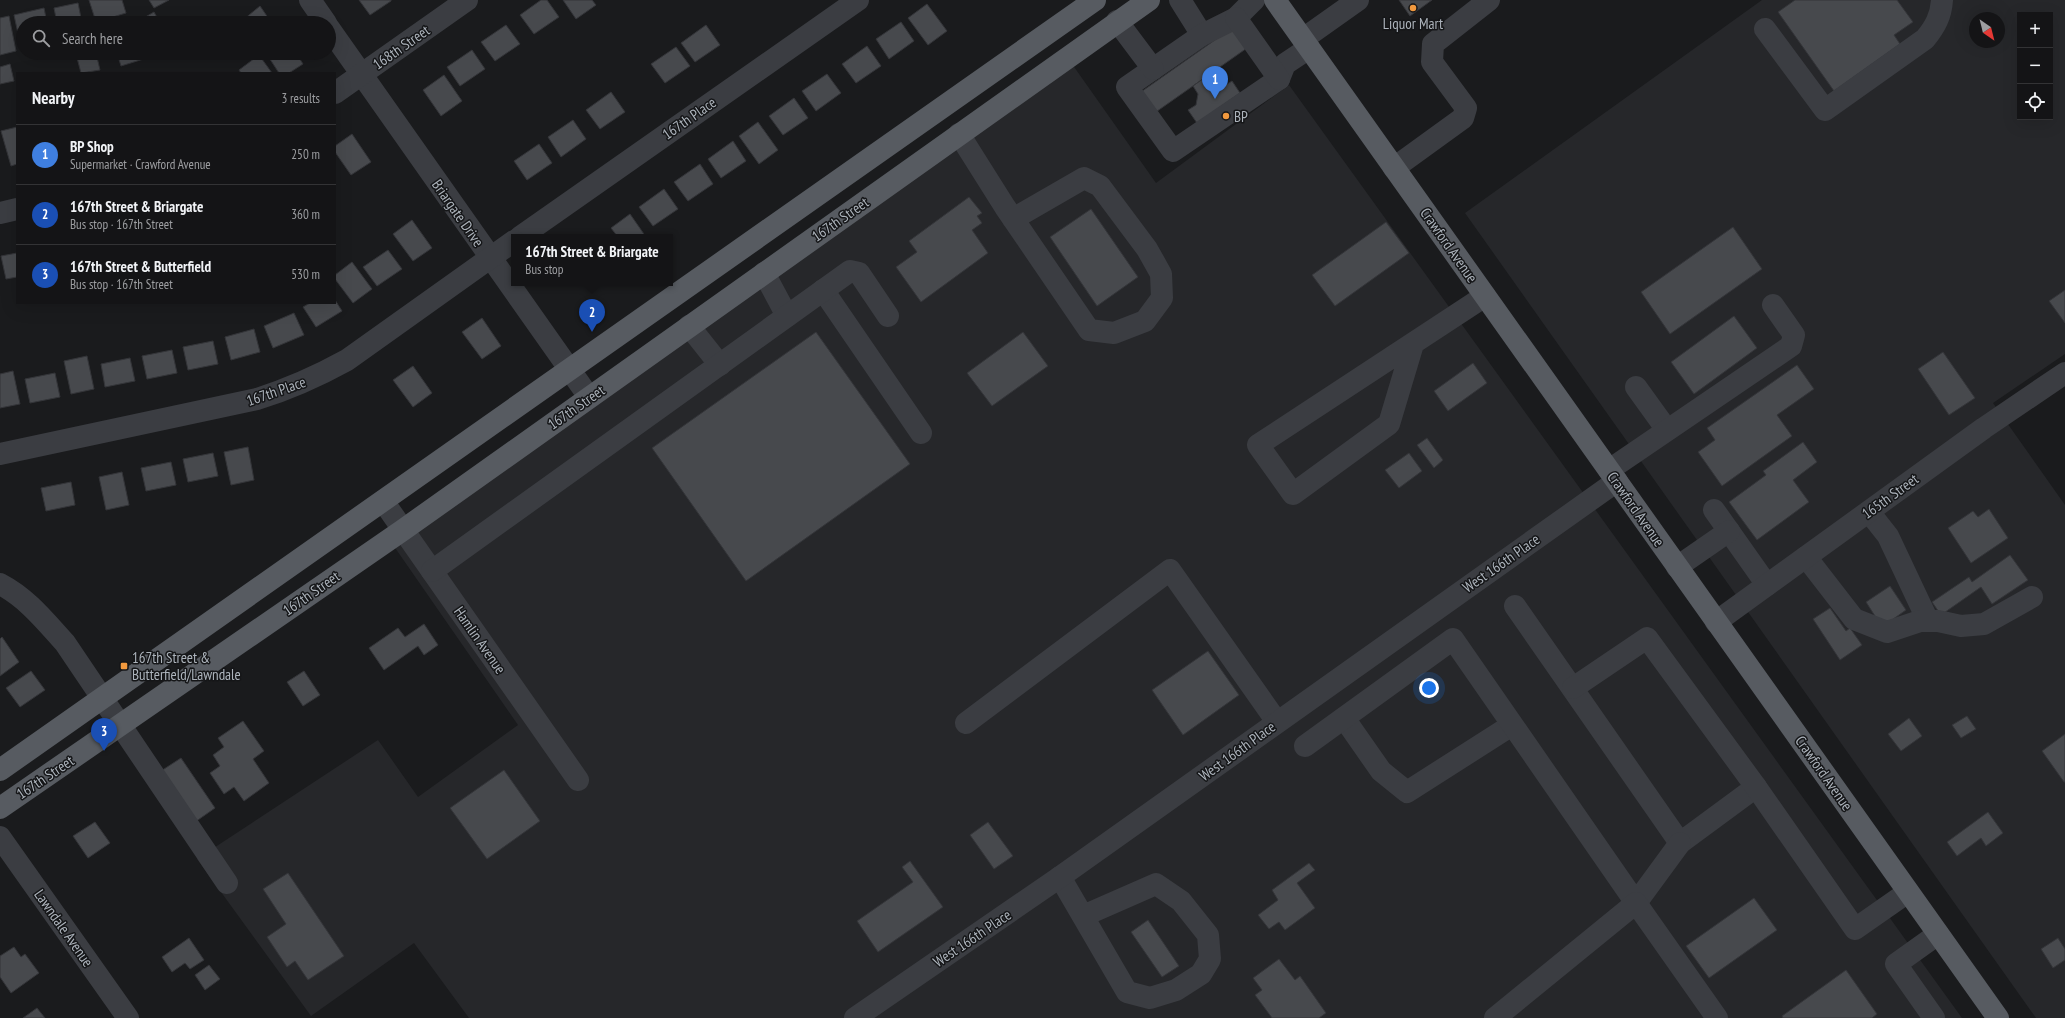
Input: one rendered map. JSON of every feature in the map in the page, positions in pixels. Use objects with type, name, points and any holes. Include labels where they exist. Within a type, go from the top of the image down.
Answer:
[{"type":"main road","name":"167th Street","points":[[0,770],[1095,0]]},
{"type":"main road","name":"167th Street","points":[[0,808],[403,530],[1117,21],[1149,0]]},
{"type":"main road","name":"Crawford Avenue","points":[[1275,0],[1998,1018]]},
{"type":"street","points":[[310,0],[321,16]]},
{"type":"street","name":"168th Street","points":[[336,92],[468,0]]},
{"type":"street","name":"167th Place","points":[[524,234],[858,0]]},
{"type":"street","points":[[1180,0],[1202,35]]},
{"type":"street","points":[[1254,0],[1236,18],[1202,35],[1127,87],[1173,151],[1279,79],[1285,64],[1358,0]]},
{"type":"street","points":[[1394,168],[1463,118],[1466,108],[1432,62],[1433,44],[1489,0]]},
{"type":"street","points":[[1766,29],[1825,110],[1925,39],[1935,26],[1942,7],[1942,0]]},
{"type":"street","points":[[1236,18],[1279,79]]},
{"type":"street","points":[[1117,21],[1153,69]]},
{"type":"street","name":"Briargate Drive","points":[[336,38],[589,397]]},
{"type":"street","points":[[959,134],[1013,219],[1089,330],[1114,333],[1145,322],[1162,298],[1161,274],[1147,249],[1100,186],[1084,178],[1013,219]]},
{"type":"street","points":[[0,213],[16,209]]},
{"type":"street","name":"167th Place","points":[[0,454],[258,399],[286,390],[324,373],[347,360],[511,243]]},
{"type":"street","points":[[432,571],[850,271],[859,273],[888,316]]},
{"type":"street","points":[[764,273],[787,316]]},
{"type":"street","points":[[823,290],[921,433]]},
{"type":"street","points":[[1414,344],[1389,424],[1293,494],[1258,445],[1485,296]]},
{"type":"street","name":"West 166th Place","points":[[855,1018],[1060,877],[1276,722],[1613,476],[1668,430],[1791,346],[1794,335],[1773,305]]},
{"type":"street","points":[[689,326],[720,364]]},
{"type":"street","name":"165th Street","points":[[1716,622],[2065,373]]},
{"type":"street","points":[[1636,387],[1668,430]]},
{"type":"street","name":"Hamlin Avenue","points":[[383,501],[578,780]]},
{"type":"street","points":[[1714,510],[1767,585]]},
{"type":"street","points":[[1869,512],[1888,536],[1928,621]]},
{"type":"street","points":[[1677,567],[1728,531]]},
{"type":"street","points":[[1806,557],[1854,619],[1888,632],[1920,621],[1961,626],[1984,624],[2032,597]]},
{"type":"street","points":[[966,723],[1170,570],[1276,722]]},
{"type":"street","points":[[0,584],[22,598],[61,638],[227,883]]},
{"type":"street","points":[[1515,606],[1680,843]]},
{"type":"street","points":[[1573,688],[1647,638],[1756,787],[1855,930],[1908,892]]},
{"type":"street","points":[[1305,746],[1453,639],[1717,1018]]},
{"type":"street","points":[[1344,718],[1381,772],[1408,792],[1512,725]]},
{"type":"street","points":[[1495,1018],[1636,903],[1680,843],[1756,787]]},
{"type":"street","name":"Lawndale Avenue","points":[[0,837],[128,1018]]},
{"type":"street","points":[[1060,877],[1127,992],[1150,998],[1176,990],[1201,974],[1210,959],[1208,935],[1181,901],[1156,884],[1083,916]]},
{"type":"street","points":[[1934,1018],[1896,964],[1938,934]]},
{"type":"shaded area","points":[[1762,0],[2065,0],[2065,354],[1993,403],[2065,505],[2065,1018],[2036,1018],[1465,213]]},
{"type":"shaded area","points":[[1072,64],[1156,183],[1289,85],[1962,1018],[469,1018],[414,943],[311,1016],[197,859],[378,740],[418,797],[518,725],[391,542]]},
{"type":"building","points":[[89,0],[122,0],[126,13],[116,16],[94,16]]},
{"type":"building","points":[[149,0],[169,0],[154,8]]},
{"type":"building","points":[[359,0],[391,0],[391,1],[370,15]]},
{"type":"building","points":[[541,0],[547,0],[559,17],[534,34],[520,15]]},
{"type":"building","points":[[563,0],[592,0],[596,5],[576,19]]},
{"type":"building","name":"Liquor Mart","points":[[1399,0],[1432,0],[1410,16]]},
{"type":"building","points":[[1795,0],[1897,0],[1913,22],[1894,35],[1900,44],[1834,91],[1778,12]]},
{"type":"building","points":[[78,3],[81,16],[56,16],[54,8]]},
{"type":"building","points":[[927,4],[947,31],[928,45],[908,18]]},
{"type":"building","points":[[260,6],[267,16],[248,16]]},
{"type":"building","points":[[44,8],[46,16],[16,16],[16,24],[14,15]]},
{"type":"building","points":[[154,12],[156,16],[147,16]]},
{"type":"building","points":[[9,16],[16,51],[0,55],[0,18]]},
{"type":"building","points":[[901,22],[914,41],[889,59],[876,39]]},
{"type":"building","points":[[506,25],[520,44],[495,61],[481,42]]},
{"type":"building","points":[[706,25],[720,45],[695,62],[681,43]]},
{"type":"building","name":"BP","points":[[1232,28],[1247,48],[1153,114],[1138,94]]},
{"type":"building","points":[[867,46],[881,66],[856,83],[842,64]]},
{"type":"building","points":[[676,47],[690,66],[665,83],[651,64]]},
{"type":"building","points":[[472,50],[485,69],[460,86],[447,67]]},
{"type":"building","points":[[78,60],[98,60],[100,70],[81,72]]},
{"type":"building","points":[[119,60],[140,60],[121,66]]},
{"type":"building","points":[[252,60],[263,60],[271,72],[240,72],[239,70]]},
{"type":"building","points":[[271,60],[300,60],[303,64],[291,72],[278,72]]},
{"type":"building","points":[[10,64],[14,81],[0,84],[0,67]]},
{"type":"building","points":[[827,74],[841,93],[816,111],[802,91]]},
{"type":"building","points":[[444,75],[462,101],[441,116],[423,90]]},
{"type":"building","points":[[1207,76],[1213,83],[1224,86],[1232,81],[1240,93],[1197,123],[1188,110],[1196,105],[1198,94],[1193,86]]},
{"type":"building","points":[[611,92],[625,112],[600,129],[586,110]]},
{"type":"building","points":[[794,98],[808,118],[783,135],[769,116]]},
{"type":"building","points":[[573,120],[586,139],[561,157],[548,137]]},
{"type":"building","points":[[758,122],[778,150],[759,164],[739,136]]},
{"type":"building","points":[[16,127],[16,164],[11,166],[1,131]]},
{"type":"building","points":[[352,134],[371,162],[351,175],[336,153],[336,145]]},
{"type":"building","points":[[733,141],[746,161],[721,178],[708,159]]},
{"type":"building","points":[[539,144],[552,163],[527,180],[514,161]]},
{"type":"building","points":[[700,164],[713,184],[688,201],[674,182]]},
{"type":"building","points":[[664,189],[678,209],[653,226],[639,207]]},
{"type":"building","points":[[969,197],[982,213],[977,216],[982,223],[972,230],[988,253],[921,302],[896,267],[917,252],[909,241]]},
{"type":"building","points":[[1091,209],[1138,277],[1097,306],[1050,237]]},
{"type":"building","points":[[630,214],[644,234],[616,234],[611,228]]},
{"type":"building","points":[[412,220],[432,248],[413,261],[393,234]]},
{"type":"building","points":[[1386,222],[1409,253],[1335,306],[1312,275]]},
{"type":"building","points":[[1733,227],[1762,269],[1670,334],[1641,292]]},
{"type":"building","points":[[388,250],[402,269],[377,286],[363,267]]},
{"type":"building","points":[[16,253],[16,277],[6,279],[1,256]]},
{"type":"building","points":[[352,262],[372,289],[353,303],[336,280],[336,274]]},
{"type":"building","points":[[2065,290],[2065,323],[2049,301]]},
{"type":"building","points":[[336,302],[342,311],[316,327],[303,307],[308,304],[336,304]]},
{"type":"building","points":[[294,313],[304,335],[273,348],[264,326]]},
{"type":"building","points":[[1734,316],[1757,348],[1694,394],[1671,362]]},
{"type":"building","points":[[482,318],[501,346],[482,359],[462,332]]},
{"type":"building","points":[[254,329],[260,352],[231,360],[225,337]]},
{"type":"building","points":[[816,332],[910,464],[746,581],[652,448]]},
{"type":"building","points":[[1023,332],[1048,366],[992,406],[967,373]]},
{"type":"building","points":[[213,341],[218,364],[188,370],[183,347]]},
{"type":"building","points":[[172,350],[177,373],[147,379],[142,356]]},
{"type":"building","points":[[1943,352],[1975,398],[1949,415],[1918,369]]},
{"type":"building","points":[[87,356],[94,389],[71,394],[64,361]]},
{"type":"building","points":[[130,358],[135,381],[105,387],[101,364]]},
{"type":"building","points":[[1473,363],[1487,383],[1448,411],[1434,391]]},
{"type":"building","points":[[1797,365],[1814,389],[1777,415],[1792,436],[1722,486],[1698,452],[1715,440],[1707,428]]},
{"type":"building","points":[[413,366],[432,393],[413,407],[393,380]]},
{"type":"building","points":[[13,371],[20,404],[0,408],[0,374]]},
{"type":"building","points":[[55,373],[60,397],[30,403],[25,379]]},
{"type":"building","points":[[1427,438],[1443,460],[1434,468],[1417,445]]},
{"type":"building","points":[[1803,442],[1817,462],[1793,480],[1809,502],[1757,540],[1729,502],[1766,475],[1763,471]]},
{"type":"building","points":[[248,447],[254,480],[231,485],[224,452]]},
{"type":"building","points":[[213,453],[218,476],[188,482],[183,459]]},
{"type":"building","points":[[1409,453],[1422,471],[1399,488],[1385,470]]},
{"type":"building","points":[[171,462],[176,485],[146,491],[141,468]]},
{"type":"building","points":[[122,472],[129,505],[106,510],[99,477]]},
{"type":"building","points":[[71,482],[75,505],[46,511],[41,488]]},
{"type":"building","points":[[1989,509],[2008,538],[1971,563],[1948,528],[1973,511],[1978,517]]},
{"type":"building","points":[[2010,555],[2028,580],[1992,604],[1981,587],[1941,615],[1932,602],[1969,577],[1972,582]]},
{"type":"building","points":[[1890,586],[1906,610],[1882,627],[1866,602]]},
{"type":"building","points":[[1830,608],[1846,631],[1850,628],[1862,645],[1840,660],[1813,619]]},
{"type":"building","points":[[424,624],[438,645],[424,655],[418,646],[384,670],[369,648],[398,628],[405,637]]},
{"type":"building","points":[[2,637],[19,662],[0,676],[0,639]]},
{"type":"building","points":[[1208,651],[1239,695],[1183,735],[1152,690]]},
{"type":"building","points":[[31,671],[45,690],[20,707],[6,688]]},
{"type":"building","points":[[304,671],[320,695],[303,706],[287,682]]},
{"type":"building","points":[[1967,716],[1976,729],[1961,738],[1952,725]]},
{"type":"building","points":[[1909,718],[1922,736],[1901,751],[1888,734]]},
{"type":"building","points":[[243,721],[264,751],[253,759],[269,783],[244,801],[234,787],[224,794],[210,773],[220,766],[213,755],[224,747],[218,738]]},
{"type":"building","points":[[2065,734],[2065,782],[2064,782],[2042,751]]},
{"type":"building","points":[[181,758],[215,808],[195,822],[161,771]]},
{"type":"building","points":[[504,770],[540,821],[487,859],[450,808]]},
{"type":"building","points":[[1988,812],[2003,833],[1986,846],[1981,838],[1957,856],[1947,842]]},
{"type":"building","points":[[95,822],[110,843],[88,858],[73,836]]},
{"type":"building","points":[[988,822],[1013,856],[994,869],[970,835]]},
{"type":"building","points":[[910,861],[943,907],[878,952],[857,921],[913,882],[902,867]]},
{"type":"building","points":[[1309,863],[1315,870],[1297,883],[1315,908],[1285,930],[1279,922],[1269,929],[1258,915],[1278,900],[1272,890]]},
{"type":"building","points":[[288,873],[344,956],[308,980],[295,961],[287,967],[267,937],[286,924],[263,889]]},
{"type":"building","points":[[1754,898],[1777,930],[1709,978],[1686,946]]},
{"type":"building","points":[[1148,920],[1179,966],[1162,977],[1131,932]]},
{"type":"building","points":[[189,938],[204,960],[190,969],[185,963],[172,972],[162,957]]},
{"type":"building","points":[[2058,938],[2065,949],[2065,960],[2053,968],[2041,949]]},
{"type":"building","points":[[14,947],[21,957],[25,954],[39,973],[11,993],[0,977],[0,956]]},
{"type":"building","points":[[1279,959],[1295,980],[1300,976],[1326,1013],[1319,1018],[1272,1018],[1255,995],[1262,990],[1253,978]]},
{"type":"building","points":[[209,965],[220,979],[205,990],[195,975]]},
{"type":"building","points":[[1846,970],[1877,1014],[1872,1018],[1783,1018],[1782,1016]]},
{"type":"building","points":[[37,1008],[45,1018],[23,1018]]},
{"type":"place","name":"Liquor Mart","points":[[1413,8]]},
{"type":"place","name":"BP Shop","points":[[1215,99]]},
{"type":"place","name":"BP","points":[[1226,116]]},
{"type":"place","name":"167th Street & Briargate","points":[[592,332]]},
{"type":"place","name":"167th Street & Butterfield/Lawndale","points":[[124,666]]},
{"type":"place","name":"167th Street & Butterfield","points":[[104,751]]}]
